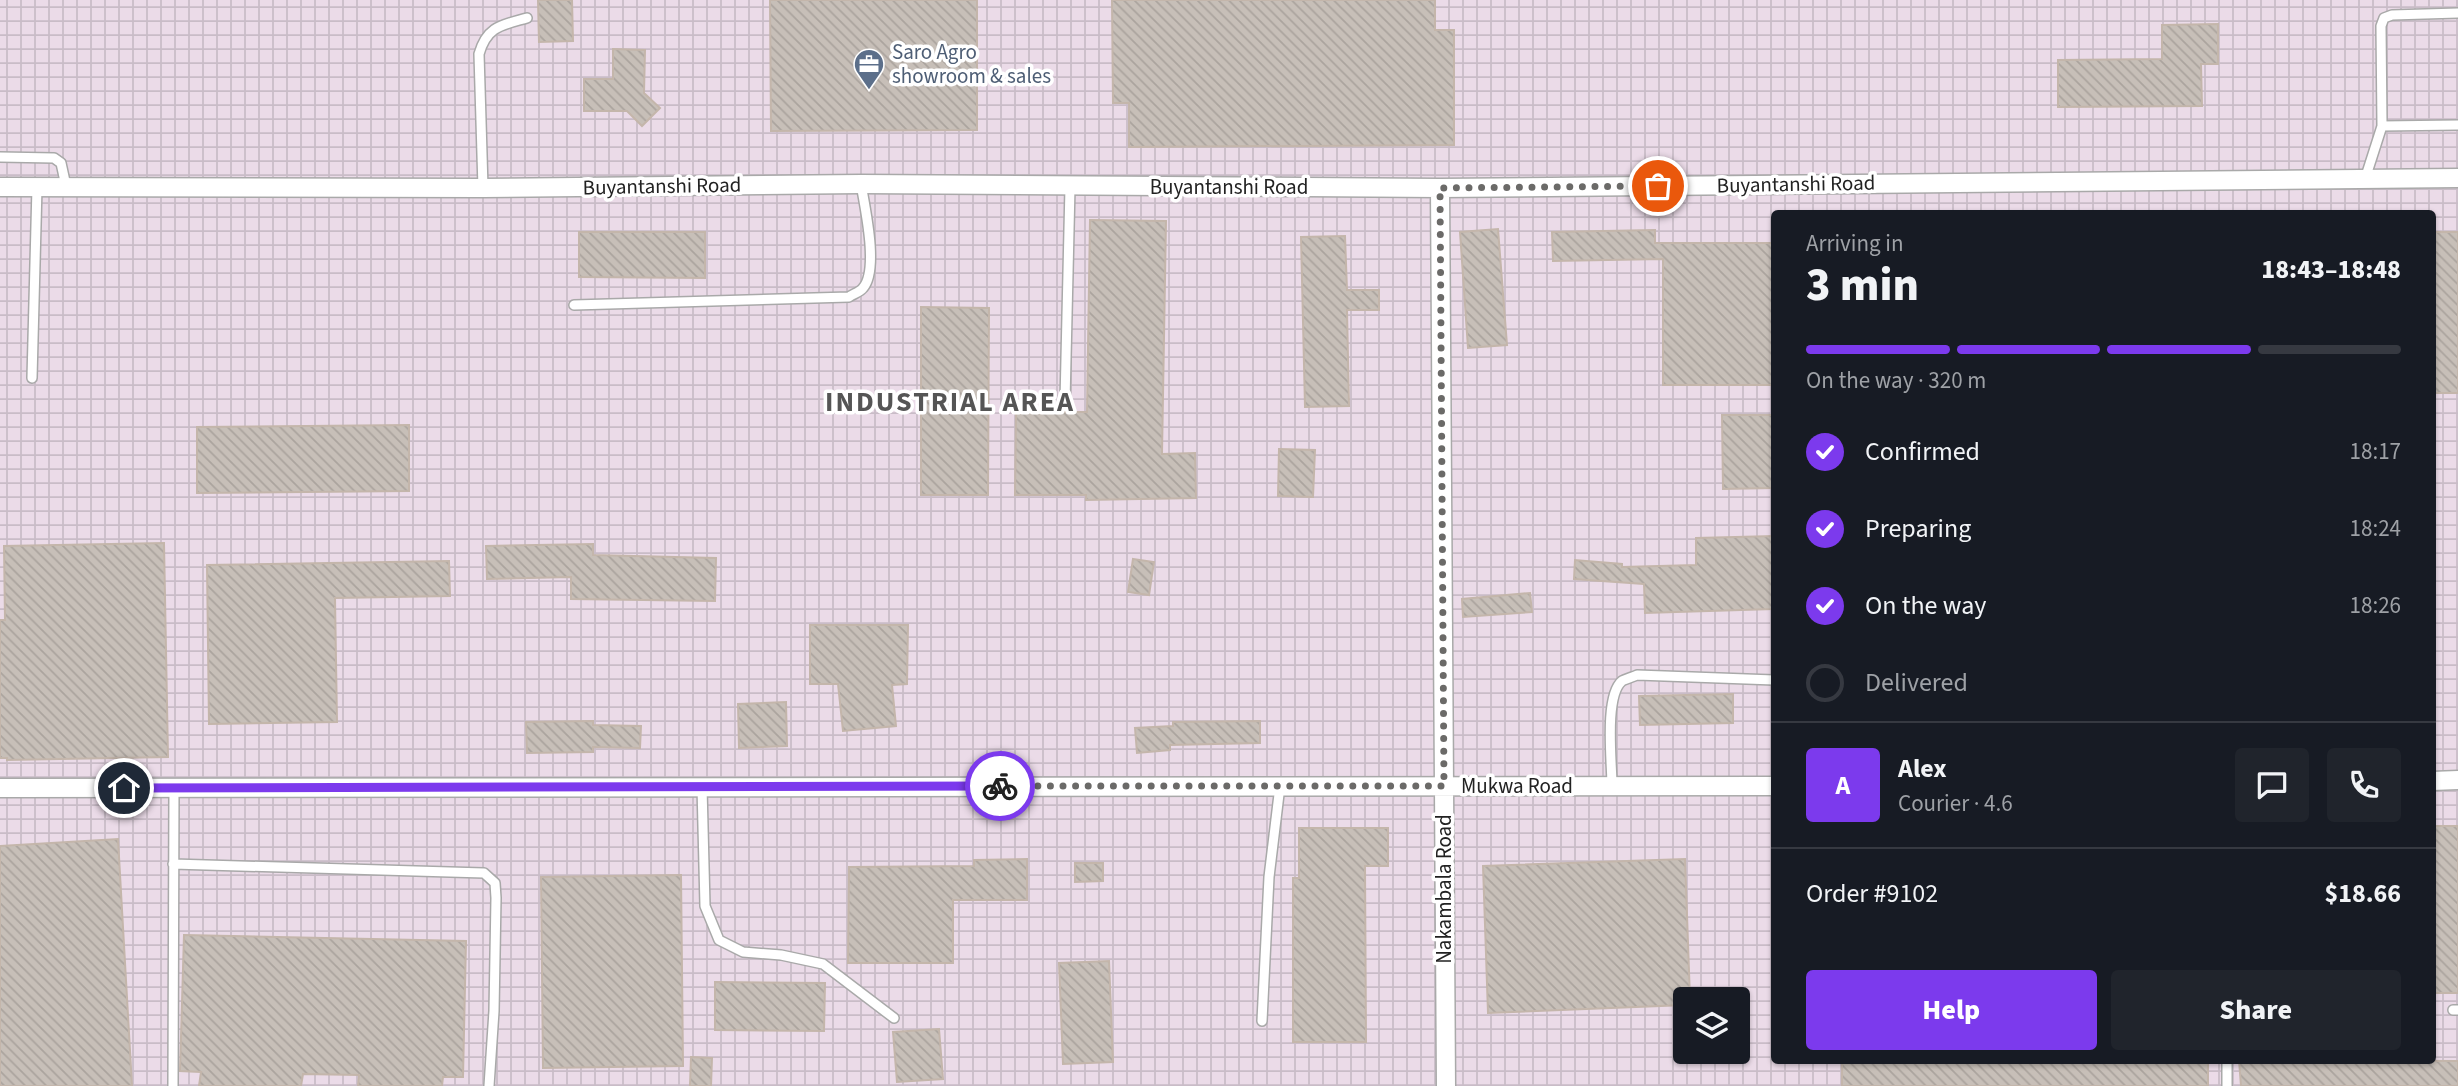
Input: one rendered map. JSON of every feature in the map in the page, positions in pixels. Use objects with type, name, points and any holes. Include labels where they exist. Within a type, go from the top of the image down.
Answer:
[{"type":"street","name":"Buyantanshi Road","points":[[0,187],[482,188],[862,184],[1440,188],[2458,178]]},
{"type":"street","name":"Nakambala Road","points":[[1440,188],[1446,1086]]},
{"type":"street","points":[[2436,781],[2458,780]]},
{"type":"street","name":"Mukwa Road","points":[[0,788],[1771,786]]},
{"type":"lane","points":[[2365,179],[2382,126],[2381,26],[2384,18],[2392,15],[2458,13]]},
{"type":"lane","points":[[482,188],[479,54],[483,39],[496,27],[527,18]]},
{"type":"lane","points":[[2382,126],[2458,125]]},
{"type":"lane","points":[[0,157],[54,159],[61,163],[66,186]]},
{"type":"lane","points":[[574,305],[849,297],[862,289],[869,275],[869,238],[862,184]]},
{"type":"lane","points":[[32,378],[37,187]]},
{"type":"lane","points":[[1065,401],[1070,187]]},
{"type":"lane","points":[[1612,786],[1613,695],[1621,682],[1637,675],[1771,680]]},
{"type":"lane","points":[[1262,1021],[1269,877],[1280,786]]},
{"type":"lane","points":[[173,1086],[174,787]]},
{"type":"lane","points":[[702,787],[705,906],[719,940],[743,952],[781,955],[823,964],[894,1018]]},
{"type":"lane","points":[[173,864],[484,873],[495,883],[496,898],[494,1011],[489,1086]]},
{"type":"lane","points":[[2227,1064],[2228,1086]]},
{"type":"shaded area","points":[[0,0],[2458,0],[2458,1086],[0,1086]]},
{"type":"building","points":[[538,0],[572,0],[573,41],[539,42]]},
{"type":"building","points":[[770,0],[977,0],[977,130],[771,131]]},
{"type":"building","points":[[1112,0],[1435,0],[1435,30],[1454,30],[1454,145],[1129,147],[1129,103],[1113,103]]},
{"type":"building","points":[[2218,24],[2218,64],[2201,64],[2202,106],[2058,107],[2058,60],[2162,59],[2162,25]]},
{"type":"building","points":[[613,49],[645,50],[644,93],[660,108],[642,126],[627,111],[584,111],[584,79],[613,79]]},
{"type":"building","points":[[1090,220],[1166,221],[1162,454],[1195,453],[1196,498],[1086,500],[1086,495],[1015,495],[1016,412],[1087,412]]},
{"type":"building","points":[[1498,229],[1507,345],[1468,348],[1460,232]]},
{"type":"building","points":[[1655,230],[1655,243],[1771,243],[1771,385],[1663,385],[1663,259],[1553,261],[1552,232]]},
{"type":"building","points":[[579,232],[705,232],[705,278],[579,277]]},
{"type":"building","points":[[2436,232],[2458,232],[2458,393],[2436,393]]},
{"type":"building","points":[[1345,236],[1347,290],[1379,290],[1379,310],[1347,310],[1349,406],[1305,407],[1301,237]]},
{"type":"building","points":[[921,307],[989,308],[988,495],[921,495]]},
{"type":"building","points":[[1722,415],[1771,415],[1771,488],[1723,489]]},
{"type":"building","points":[[409,425],[409,491],[197,493],[197,427]]},
{"type":"building","points":[[1279,449],[1315,450],[1313,497],[1278,496]]},
{"type":"building","points":[[1771,536],[1771,609],[1645,613],[1644,584],[1574,579],[1575,560],[1622,564],[1622,567],[1696,565],[1696,538]]},
{"type":"building","points":[[164,543],[168,757],[0,758],[0,620],[5,620],[4,546]]},
{"type":"building","points":[[593,544],[593,555],[716,558],[715,601],[571,599],[571,577],[487,579],[486,546]]},
{"type":"building","points":[[1133,559],[1154,562],[1149,595],[1128,592]]},
{"type":"building","points":[[449,561],[450,596],[335,598],[337,722],[209,724],[207,565]]},
{"type":"building","points":[[1530,593],[1532,612],[1463,617],[1462,599]]},
{"type":"building","points":[[810,625],[908,625],[907,684],[892,685],[896,726],[843,731],[838,684],[810,684]]},
{"type":"building","points":[[1733,694],[1733,723],[1640,725],[1639,696]]},
{"type":"building","points":[[786,702],[787,746],[739,748],[738,704]]},
{"type":"building","points":[[593,721],[593,725],[641,726],[640,748],[593,747],[593,752],[527,753],[526,722]]},
{"type":"building","points":[[1260,721],[1260,743],[1170,745],[1170,750],[1137,753],[1135,728],[1173,726],[1173,722]]},
{"type":"building","points":[[2436,826],[2458,826],[2458,993],[2436,993]]},
{"type":"building","points":[[1299,828],[1388,828],[1388,866],[1365,866],[1366,1042],[1293,1042],[1293,878],[1299,878]]},
{"type":"building","points":[[118,839],[132,1086],[0,1086],[0,846]]},
{"type":"building","points":[[1027,859],[1027,900],[953,900],[953,963],[848,963],[849,867],[974,866],[974,860]]},
{"type":"building","points":[[1685,859],[1690,987],[1673,987],[1673,1005],[1488,1013],[1483,866]]},
{"type":"building","points":[[1075,863],[1103,863],[1103,881],[1075,882]]},
{"type":"building","points":[[681,875],[683,1066],[543,1068],[541,877]]},
{"type":"building","points":[[184,935],[466,941],[463,1077],[443,1077],[442,1086],[358,1086],[359,1075],[303,1074],[301,1086],[199,1086],[201,1072],[180,1071]]},
{"type":"building","points":[[1109,961],[1113,1062],[1063,1064],[1059,963]]},
{"type":"building","points":[[715,982],[825,983],[824,1031],[715,1030]]},
{"type":"building","points":[[939,1029],[943,1079],[897,1082],[893,1032]]},
{"type":"building","points":[[691,1057],[712,1058],[711,1086],[690,1086]]},
{"type":"building","points":[[2436,1061],[2458,1061],[2458,1086],[2241,1086],[2239,1064],[2436,1064]]},
{"type":"building","points":[[1842,1064],[2208,1064],[2208,1086],[1842,1086]]},
{"type":"way so far","points":[[1000,786],[1444,786],[1440,188],[1658,186]]},
{"type":"place","name":"Saro Agro showroom & sales","points":[[869,91]]},
{"type":"district","name":"INDUSTRIAL AREA","points":[[950,401]]},
{"type":"route","points":[[124,788],[1000,786]]}]
